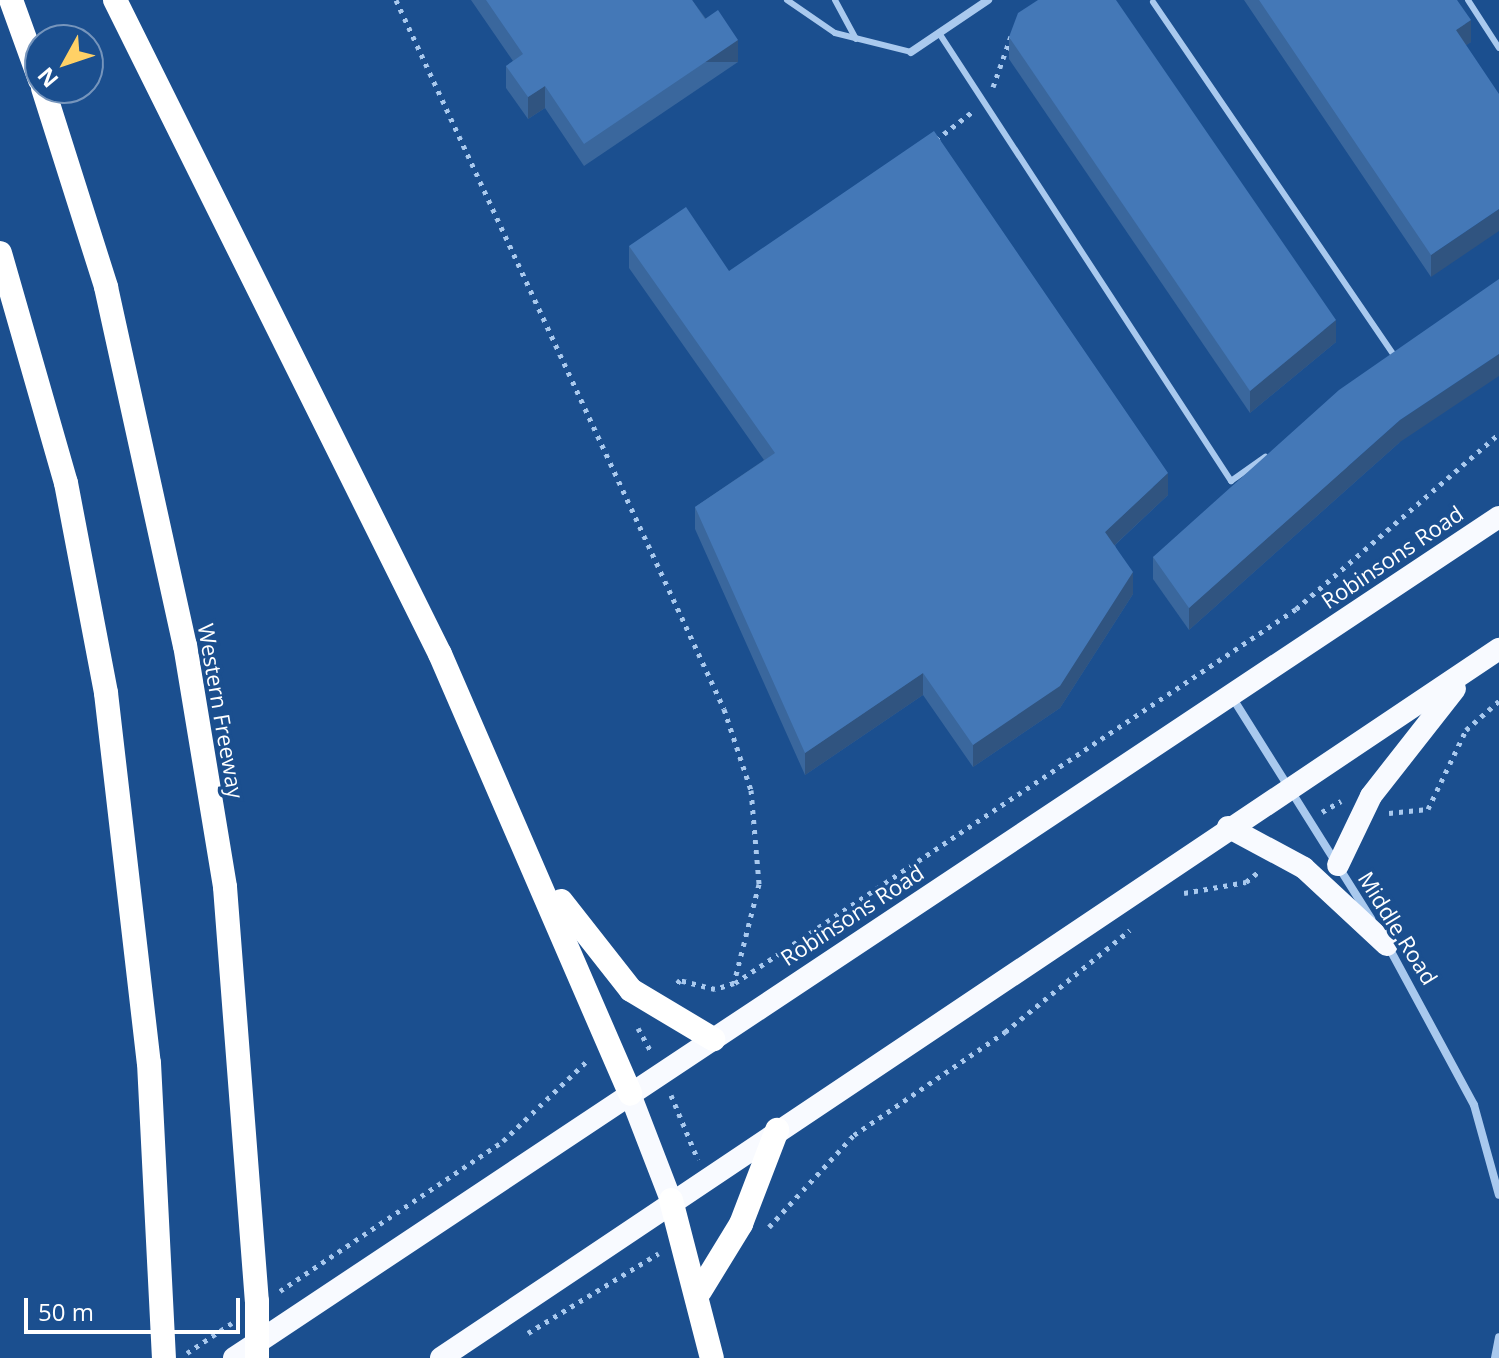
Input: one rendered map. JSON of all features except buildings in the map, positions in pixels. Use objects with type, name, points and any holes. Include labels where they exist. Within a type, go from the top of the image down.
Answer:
[{"type":"highway","points":[[11,0],[24,36]]},
{"type":"highway","points":[[115,0],[298,361],[525,845],[671,1200],[700,1291],[712,1358]]},
{"type":"highway","name":"Western Freeway","points":[[48,104],[106,287],[185,645],[225,887],[259,1303],[257,1358]]},
{"type":"highway","points":[[0,253],[66,483],[106,693],[149,1063],[169,1356]]},
{"type":"highway","name":"Robinsons Road","points":[[234,1358],[1499,517]]},
{"type":"highway","points":[[441,1358],[671,1200],[1499,649]]},
{"type":"highway","points":[[1338,865],[1366,805],[1415,734],[1477,664]]},
{"type":"highway","points":[[1228,827],[1274,851],[1334,892],[1387,945]]},
{"type":"highway","points":[[525,845],[604,961],[657,1010],[713,1039]]},
{"type":"highway","points":[[700,1291],[741,1224],[777,1130]]},
{"type":"street","points":[[911,52],[988,0]]},
{"type":"street","name":"Middle Road","points":[[1231,697],[1387,945],[1474,1105],[1499,1195]]},
{"type":"street","points":[[1495,1358],[1499,1337]]},
{"type":"lane","points":[[787,0],[856,39],[911,52]]},
{"type":"lane","points":[[835,0],[856,39]]},
{"type":"lane","points":[[1468,0],[1499,48]]},
{"type":"lane","points":[[1153,2],[1399,363]]},
{"type":"lane","points":[[939,33],[1231,481],[1270,454]]},
{"type":"lane","points":[[1386,372],[1411,354]]},
{"type":"path","points":[[396,0],[740,753],[760,855],[734,983]]},
{"type":"path","points":[[169,1356],[259,1303],[503,1141],[576,1068],[610,1047],[657,1010],[680,980],[715,989],[734,983],[1296,609],[1499,434]]},
{"type":"path","points":[[1366,805],[1407,816],[1428,809],[1466,730],[1499,701]]},
{"type":"path","points":[[1171,901],[1207,885],[1246,882],[1274,851]]},
{"type":"path","points":[[741,1224],[764,1233],[854,1135],[1005,1032],[1134,927]]}]
